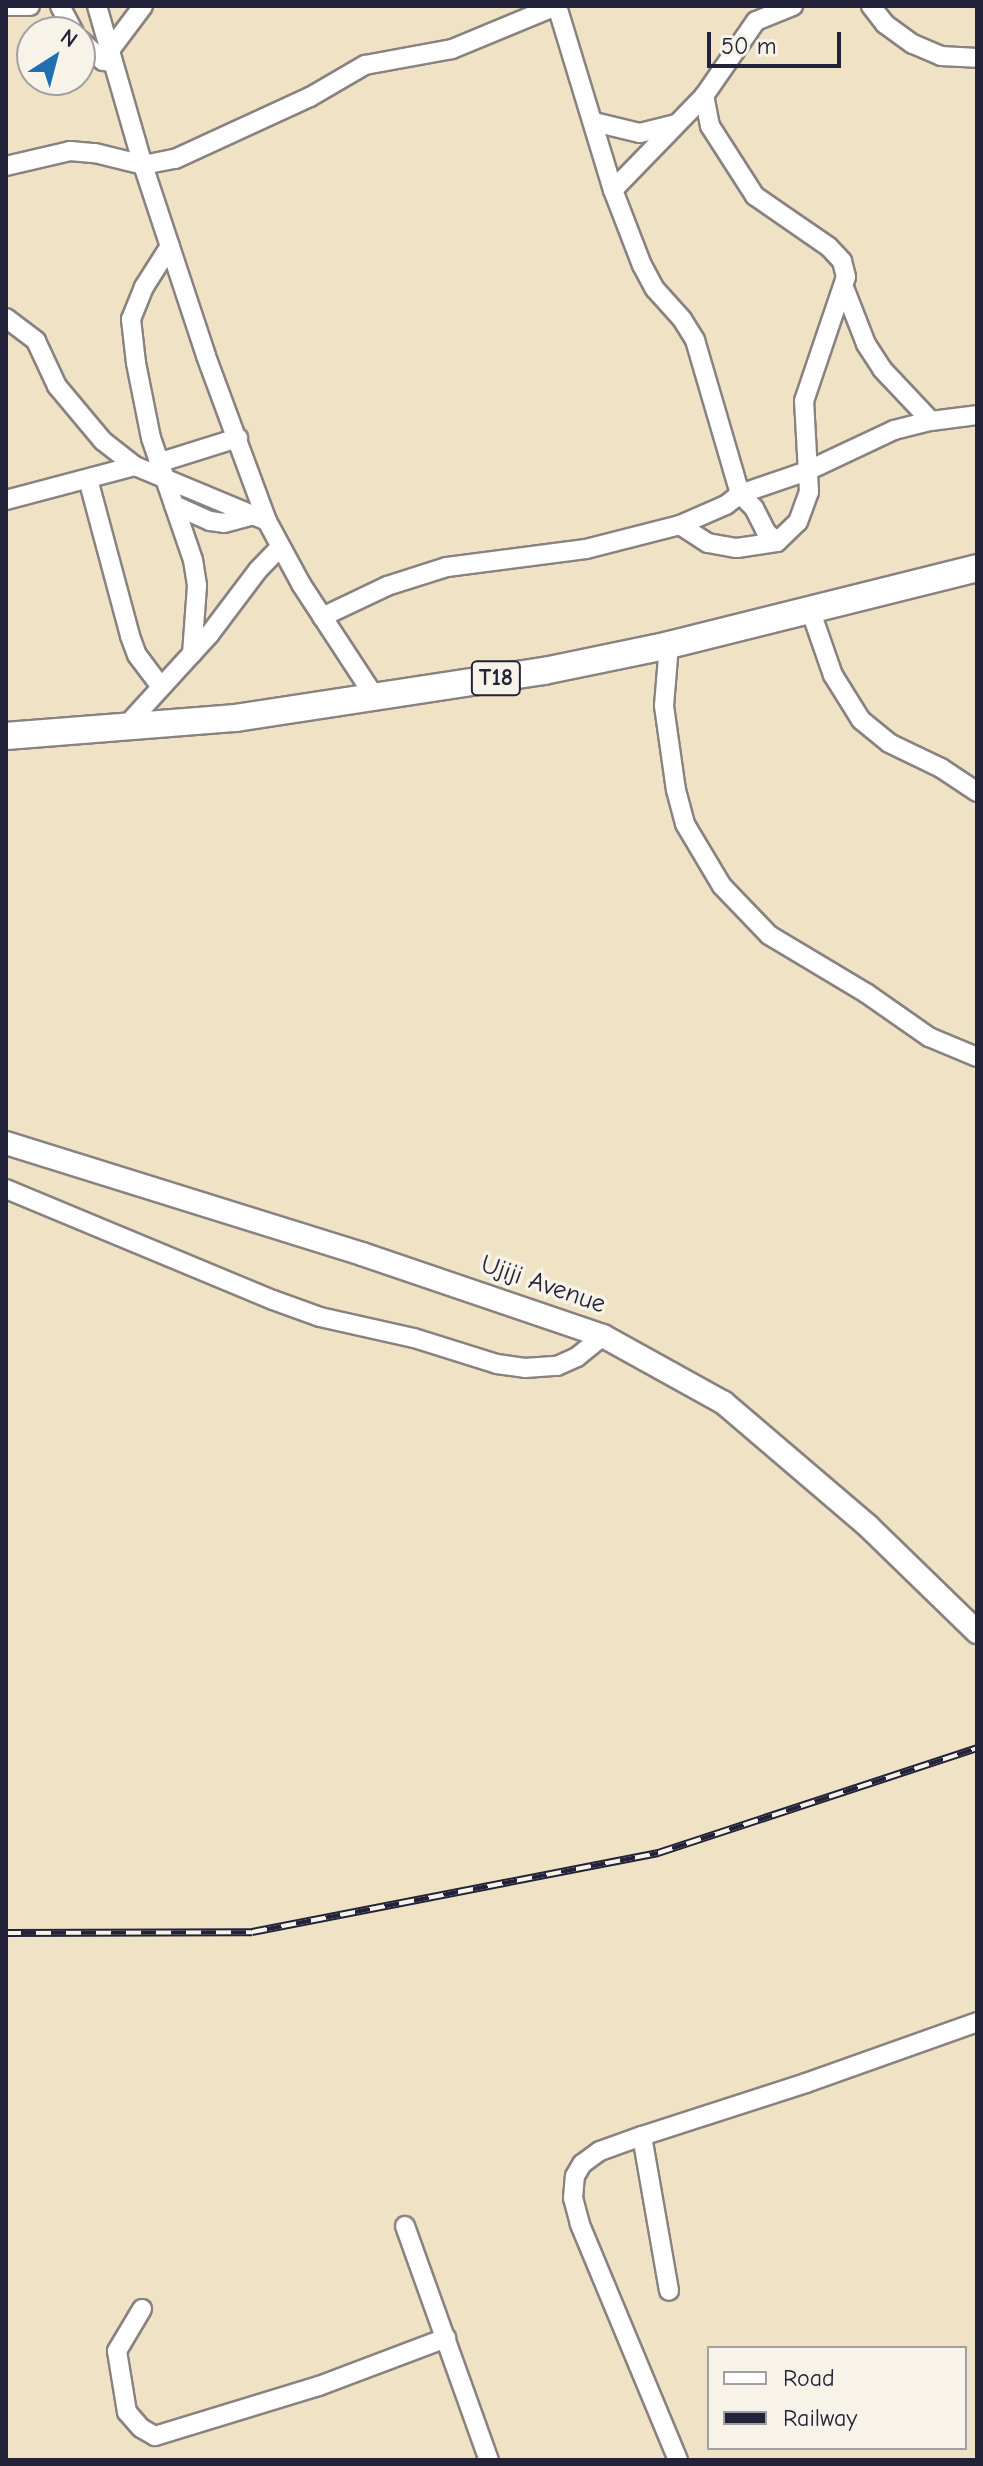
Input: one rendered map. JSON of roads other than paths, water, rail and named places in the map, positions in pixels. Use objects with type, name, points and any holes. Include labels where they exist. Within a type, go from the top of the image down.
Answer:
[{"type":"highway","name":"T18","points":[[6,736],[236,718],[544,671],[811,612],[977,568]]},
{"type":"main road","name":"Ujiji Avenue","points":[[6,1143],[347,1249],[603,1336],[724,1403],[868,1526],[977,1632]]},
{"type":"street","points":[[7,6],[30,6]]},
{"type":"street","points":[[97,6],[143,165],[238,438],[260,518],[375,697]]},
{"type":"street","points":[[96,55],[103,61],[112,56],[143,6]]},
{"type":"street","points":[[6,166],[70,151],[95,153],[143,165],[194,151],[310,97],[365,65],[452,49],[556,6],[613,190],[655,289],[682,319],[695,340],[740,494],[754,508],[766,532],[777,542]]},
{"type":"street","points":[[613,190],[704,96],[756,21],[793,6]]},
{"type":"street","points":[[871,6],[885,24],[913,44],[941,56],[977,58]]},
{"type":"street","points":[[680,525],[720,547],[759,547],[777,542],[789,534],[805,508],[809,492],[804,401],[845,290],[846,277],[842,261],[829,247],[755,196],[710,126],[704,96]]},
{"type":"street","points":[[594,122],[640,133],[679,122],[710,126]]},
{"type":"street","points":[[170,246],[144,287],[131,319],[136,363],[160,469],[186,535],[197,586],[192,654]]},
{"type":"street","points":[[845,290],[866,344],[882,369],[931,421]]},
{"type":"street","points":[[6,318],[36,341],[57,386],[103,441],[135,466]]},
{"type":"street","points":[[322,617],[387,586],[447,567],[586,549],[680,525],[726,505],[740,494],[807,471],[894,430],[977,415]]},
{"type":"street","points":[[160,469],[238,438]]},
{"type":"street","points":[[6,500],[135,466],[160,469],[260,518]]},
{"type":"street","points":[[88,479],[130,636],[137,655],[160,686]]},
{"type":"street","points":[[174,505],[210,521],[224,523],[260,518]]},
{"type":"street","points":[[125,727],[192,654],[279,548]]},
{"type":"street","points":[[811,612],[833,675],[861,720],[889,743],[941,768],[977,792]]},
{"type":"street","points":[[669,645],[664,706],[676,790],[685,824],[722,886],[769,935],[866,993],[929,1037],[977,1057]]},
{"type":"street","points":[[6,1189],[320,1317],[414,1338],[497,1364],[525,1368],[557,1366],[577,1357],[603,1336]]},
{"type":"street","points":[[678,2460],[573,2198],[575,2176],[582,2164],[600,2151],[977,2022]]},
{"type":"street","points":[[642,2136],[669,2291]]},
{"type":"street","points":[[405,2226],[489,2460]]},
{"type":"street","points":[[142,2309],[117,2351],[127,2412],[141,2428],[155,2436],[319,2386],[446,2338]]},
{"type":"railway","points":[[6,1933],[252,1932],[658,1853],[977,1748]]}]
